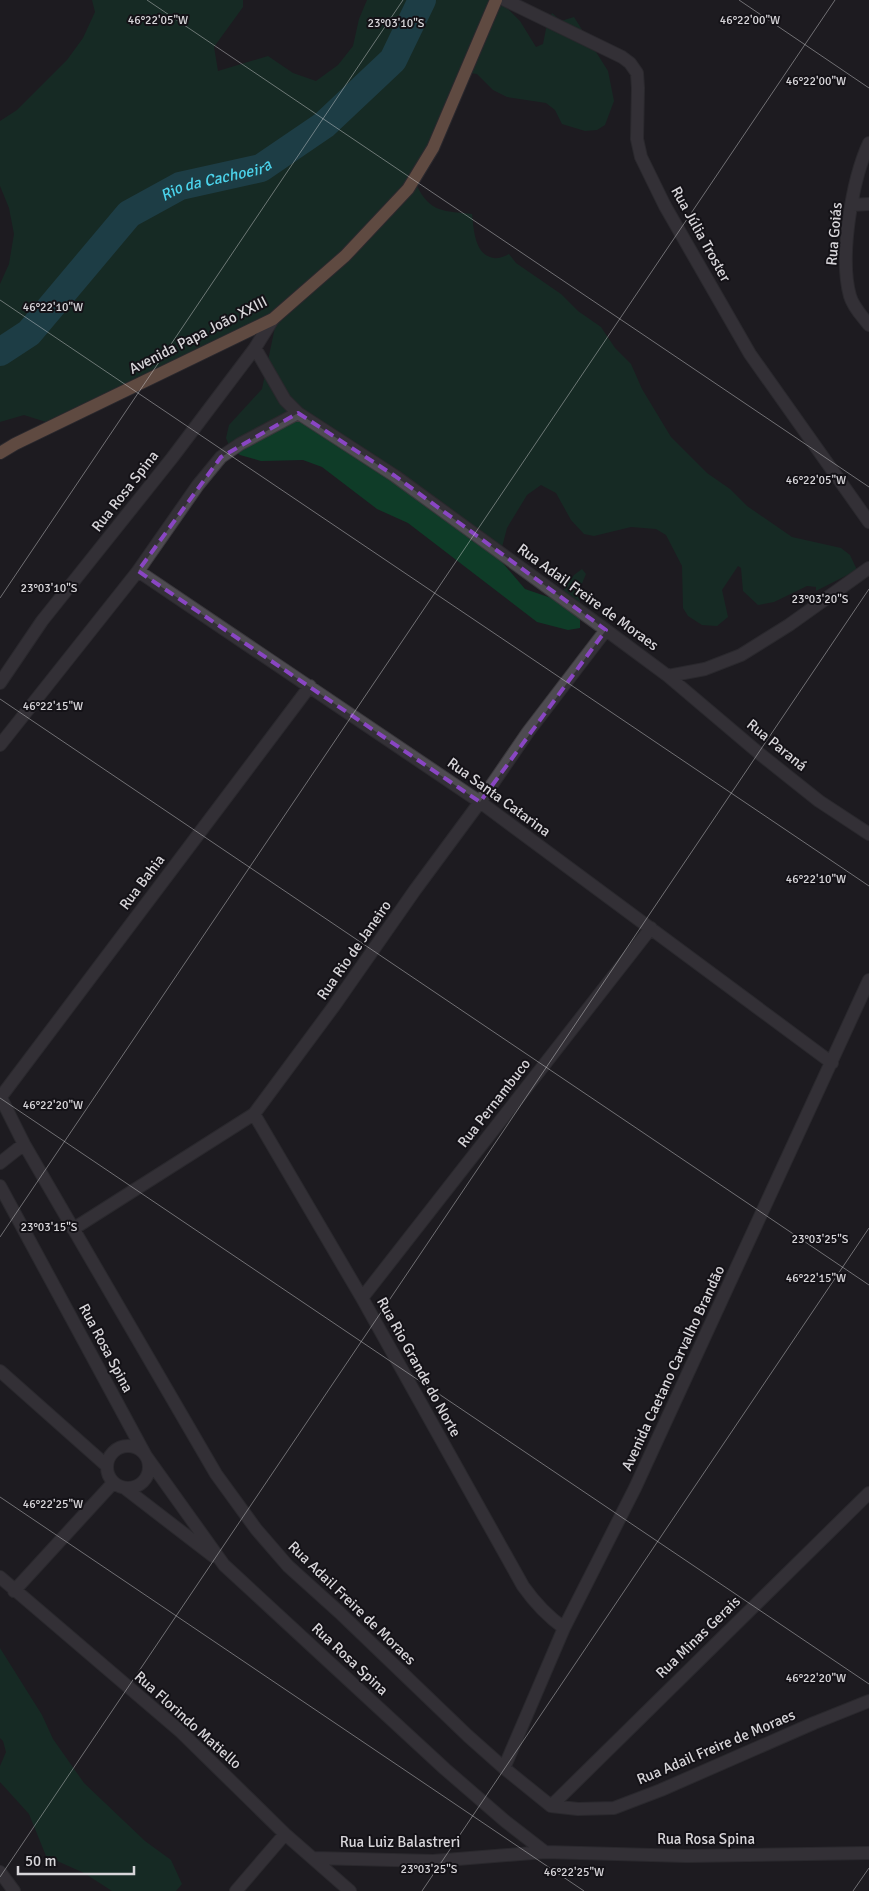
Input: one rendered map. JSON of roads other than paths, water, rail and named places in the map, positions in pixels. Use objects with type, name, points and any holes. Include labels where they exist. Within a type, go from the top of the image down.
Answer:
[{"type":"main road","name":"Avenida Papa João XXIII","points":[[0,453],[23,440],[273,319],[344,256],[408,188],[433,148],[496,0]]},
{"type":"street","name":"Rua Júlia Troster","points":[[505,0],[622,57],[630,63],[637,73],[637,139],[641,157],[665,206],[750,354],[869,522]]},
{"type":"street","name":"Rua Goiás","points":[[869,143],[862,158],[852,205],[847,244],[847,281],[851,299],[869,325]]},
{"type":"street","points":[[852,205],[869,204]]},
{"type":"street","name":"Rua Rosa Spina","points":[[0,683],[42,621],[172,458],[255,348],[273,319]]},
{"type":"street","name":"Rua Adail Freire de Moraes","points":[[255,348],[285,400],[298,413],[395,476],[668,676]]},
{"type":"street","points":[[0,745],[138,571],[198,485],[221,457],[298,413]]},
{"type":"street","points":[[668,676],[705,669],[741,654],[789,625],[869,568]]},
{"type":"street","name":"Rua Santa Catarina","points":[[138,571],[480,802],[832,1063]]},
{"type":"street","name":"Rua Rio de Janeiro","points":[[72,1229],[254,1114],[334,1006],[528,732],[606,630]]},
{"type":"street","name":"Rua Paraná","points":[[668,676],[819,800],[869,834]]},
{"type":"street","name":"Rua Bahia","points":[[0,1097],[310,686]]},
{"type":"street","name":"Rua Pernambuco","points":[[362,1298],[651,928]]},
{"type":"street","name":"Avenida Caetano Carvalho Brandão","points":[[504,1768],[564,1628],[635,1488],[869,980]]},
{"type":"street","name":"Rua Adail Freire de Moraes","points":[[0,1097],[72,1229],[216,1474],[256,1529],[288,1566],[504,1768],[551,1806],[578,1809],[614,1808],[661,1790],[814,1722],[869,1701]]},
{"type":"street","name":"Rua Rio Grande do Norte","points":[[254,1114],[362,1298],[523,1586],[547,1616],[564,1628]]},
{"type":"street","points":[[0,1163],[24,1144]]},
{"type":"street","name":"Rua Rosa Spina","points":[[0,1186],[146,1456],[224,1565],[505,1822],[545,1852],[687,1856],[869,1853]]},
{"type":"street","points":[[0,1371],[107,1466]]},
{"type":"street","points":[[126,1489],[137,1487],[146,1478],[149,1467],[146,1456],[138,1449],[128,1446],[118,1449],[110,1456],[107,1466],[108,1475],[113,1483],[126,1489],[160,1514],[224,1565]]},
{"type":"street","points":[[14,1591],[113,1483]]},
{"type":"street","name":"Rua Minas Gerais","points":[[551,1806],[869,1493]]},
{"type":"street","name":"Rua Florindo Matiello","points":[[0,1577],[14,1591],[182,1732],[285,1834],[350,1891]]},
{"type":"street","points":[[236,1891],[285,1834]]},
{"type":"street","name":"Rua Luiz Balastreri","points":[[314,1858],[433,1861],[545,1852]]},
{"type":"street","points":[[0,1872],[14,1891]]},
{"type":"waterway","name":"Rio da Cachoeira","points":[[0,352],[29,333],[129,214],[180,186],[261,168],[324,125],[393,60],[422,0]]}]
